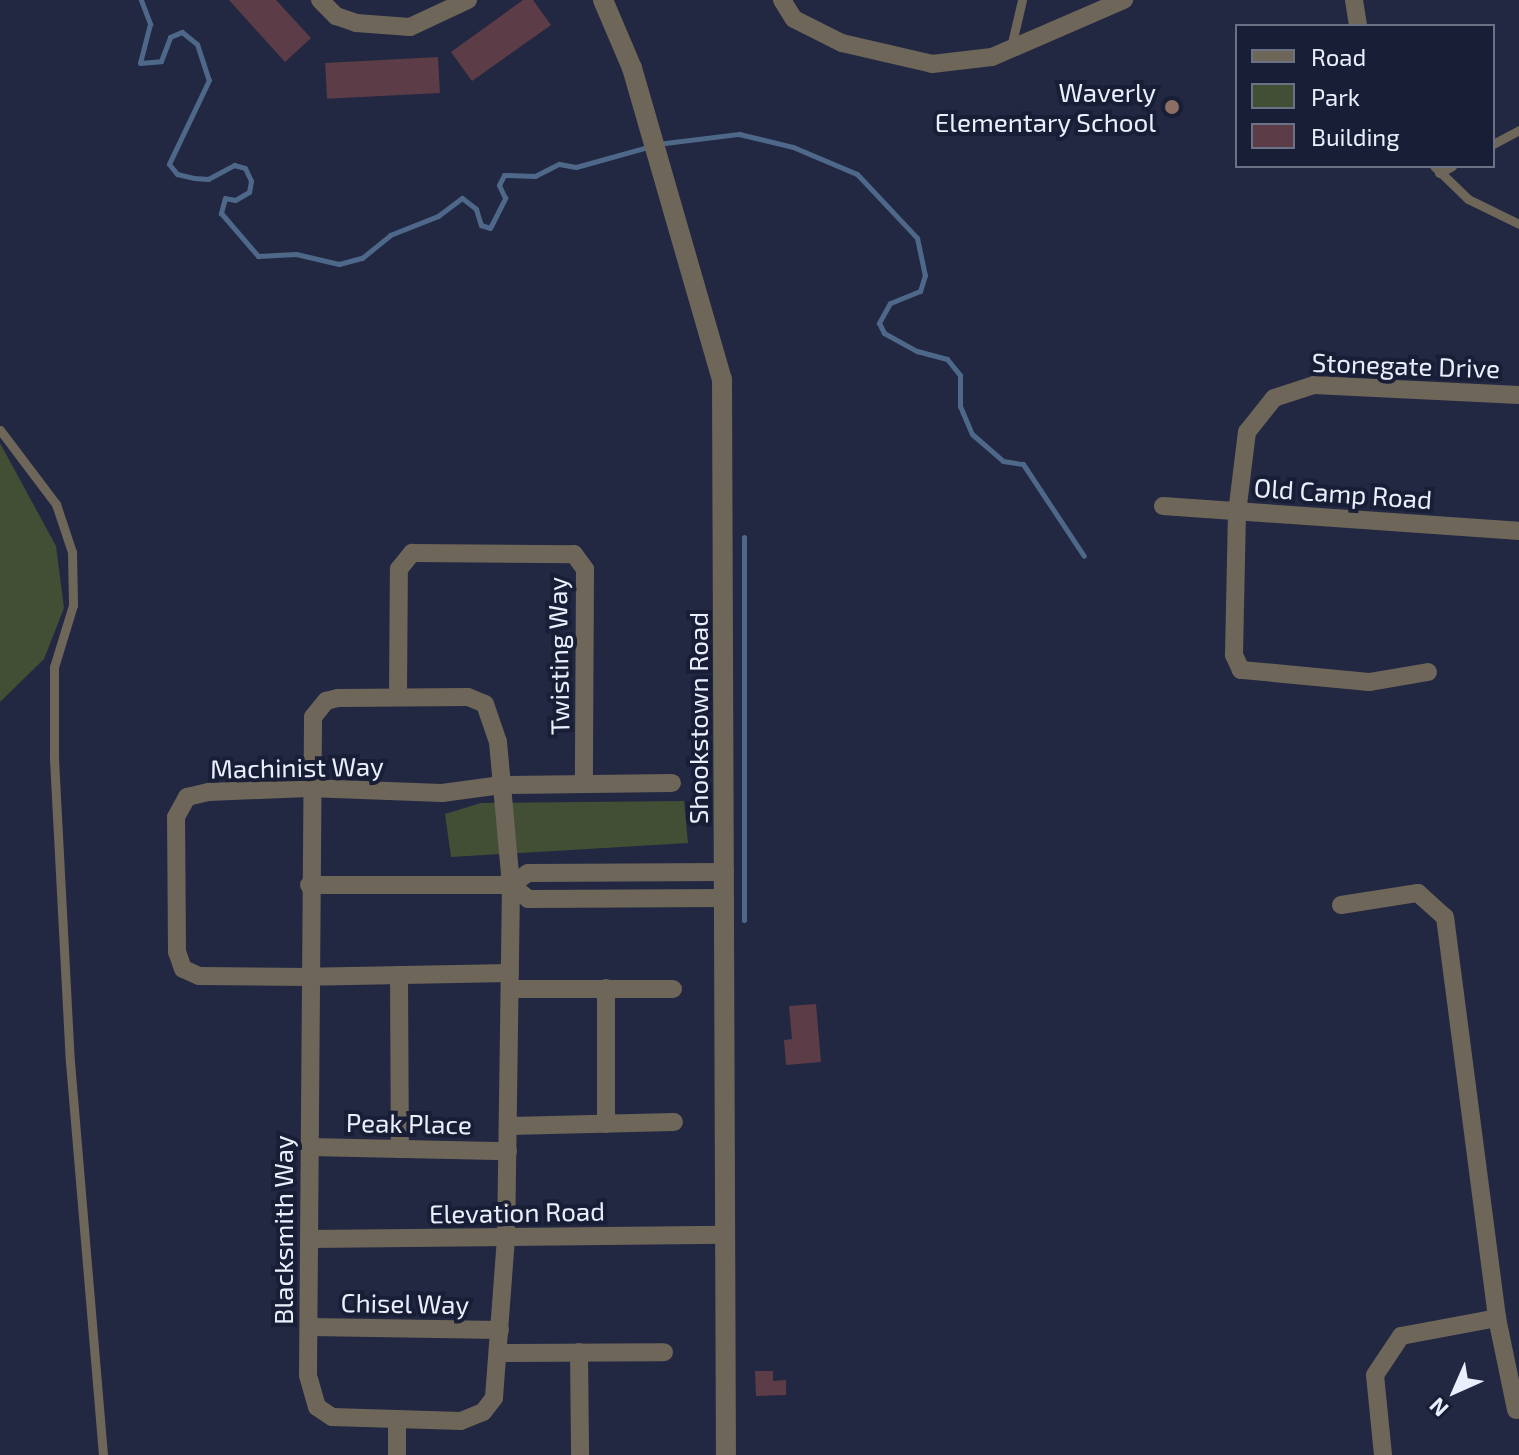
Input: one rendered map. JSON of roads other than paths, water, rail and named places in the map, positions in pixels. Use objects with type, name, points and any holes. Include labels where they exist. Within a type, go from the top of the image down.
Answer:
[{"type":"street","points":[[320,0],[336,16],[356,23],[410,27],[468,0]]},
{"type":"street","name":"Shookstown Road","points":[[603,0],[632,68],[722,379],[726,1455]]},
{"type":"street","points":[[782,0],[794,19],[842,43],[932,64],[992,57],[1124,0]]},
{"type":"street","points":[[1354,0],[1358,24]]},
{"type":"street","name":"Stonegate Drive","points":[[1428,672],[1369,682],[1241,670],[1234,655],[1237,513],[1247,432],[1259,411],[1289,390],[1314,385],[1519,395]]},
{"type":"street","name":"Old Camp Road","points":[[1163,506],[1519,531]]},
{"type":"street","name":"Twisting Way","points":[[398,697],[399,569],[412,553],[574,554],[585,569],[584,784]]},
{"type":"street","name":"Blacksmith Way","points":[[398,697],[468,697],[485,704],[498,742],[511,885],[509,1126],[499,1353],[494,1398],[483,1412],[461,1421],[397,1422],[332,1417],[317,1407],[308,1375],[310,737],[317,708],[338,698],[398,697]]},
{"type":"street","name":"Machinist Way","points":[[672,783],[501,785],[442,793],[308,788],[187,797],[176,817],[176,877],[177,952],[183,969],[199,976],[399,975],[606,988],[673,989]]},
{"type":"street","points":[[309,885],[511,885],[528,873],[725,872]]},
{"type":"street","points":[[511,885],[528,899],[725,898]]},
{"type":"street","points":[[1341,905],[1418,893],[1445,917],[1497,1318],[1516,1410]]},
{"type":"street","points":[[399,975],[400,1149]]},
{"type":"street","points":[[606,988],[606,1124]]},
{"type":"street","points":[[509,1126],[674,1122]]},
{"type":"street","name":"Peak Place","points":[[309,1147],[508,1151]]},
{"type":"street","name":"Elevation Road","points":[[309,1239],[725,1235]]},
{"type":"street","points":[[1383,1455],[1375,1375],[1401,1336],[1497,1318]]},
{"type":"street","name":"Chisel Way","points":[[310,1327],[500,1330]]},
{"type":"street","points":[[579,1352],[580,1455]]},
{"type":"street","points":[[499,1353],[664,1352]]},
{"type":"street","points":[[397,1422],[397,1455]]},
{"type":"lane","points":[[1011,49],[1022,0]]},
{"type":"lane","points":[[1495,143],[1519,130]]},
{"type":"lane","points":[[1437,170],[1468,199],[1519,224]]},
{"type":"lane","points":[[0,430],[56,504],[72,552],[73,605],[54,667],[54,759],[70,1062],[103,1455]]},
{"type":"waterway","points":[[141,0],[150,24],[140,63],[161,61],[170,37],[182,32],[197,44],[209,80],[169,164],[177,174],[208,179],[234,165],[245,168],[251,181],[249,192],[235,200],[225,198],[221,213],[258,256],[296,254],[339,264],[362,258],[390,235],[438,216],[462,198],[476,209],[481,225],[490,228],[505,198],[499,185],[504,175],[535,176],[559,164],[576,167],[648,147]]},
{"type":"waterway","points":[[657,144],[739,134],[793,147],[857,174],[917,238],[925,275],[920,291],[890,303],[879,323],[884,333],[917,351],[947,359],[960,375],[960,406],[972,434],[1003,461],[1023,464],[1084,556]]},
{"type":"waterway","points":[[744,537],[744,920]]},
{"type":"place","name":"Waverly Elementary School","points":[[1172,107]]}]
